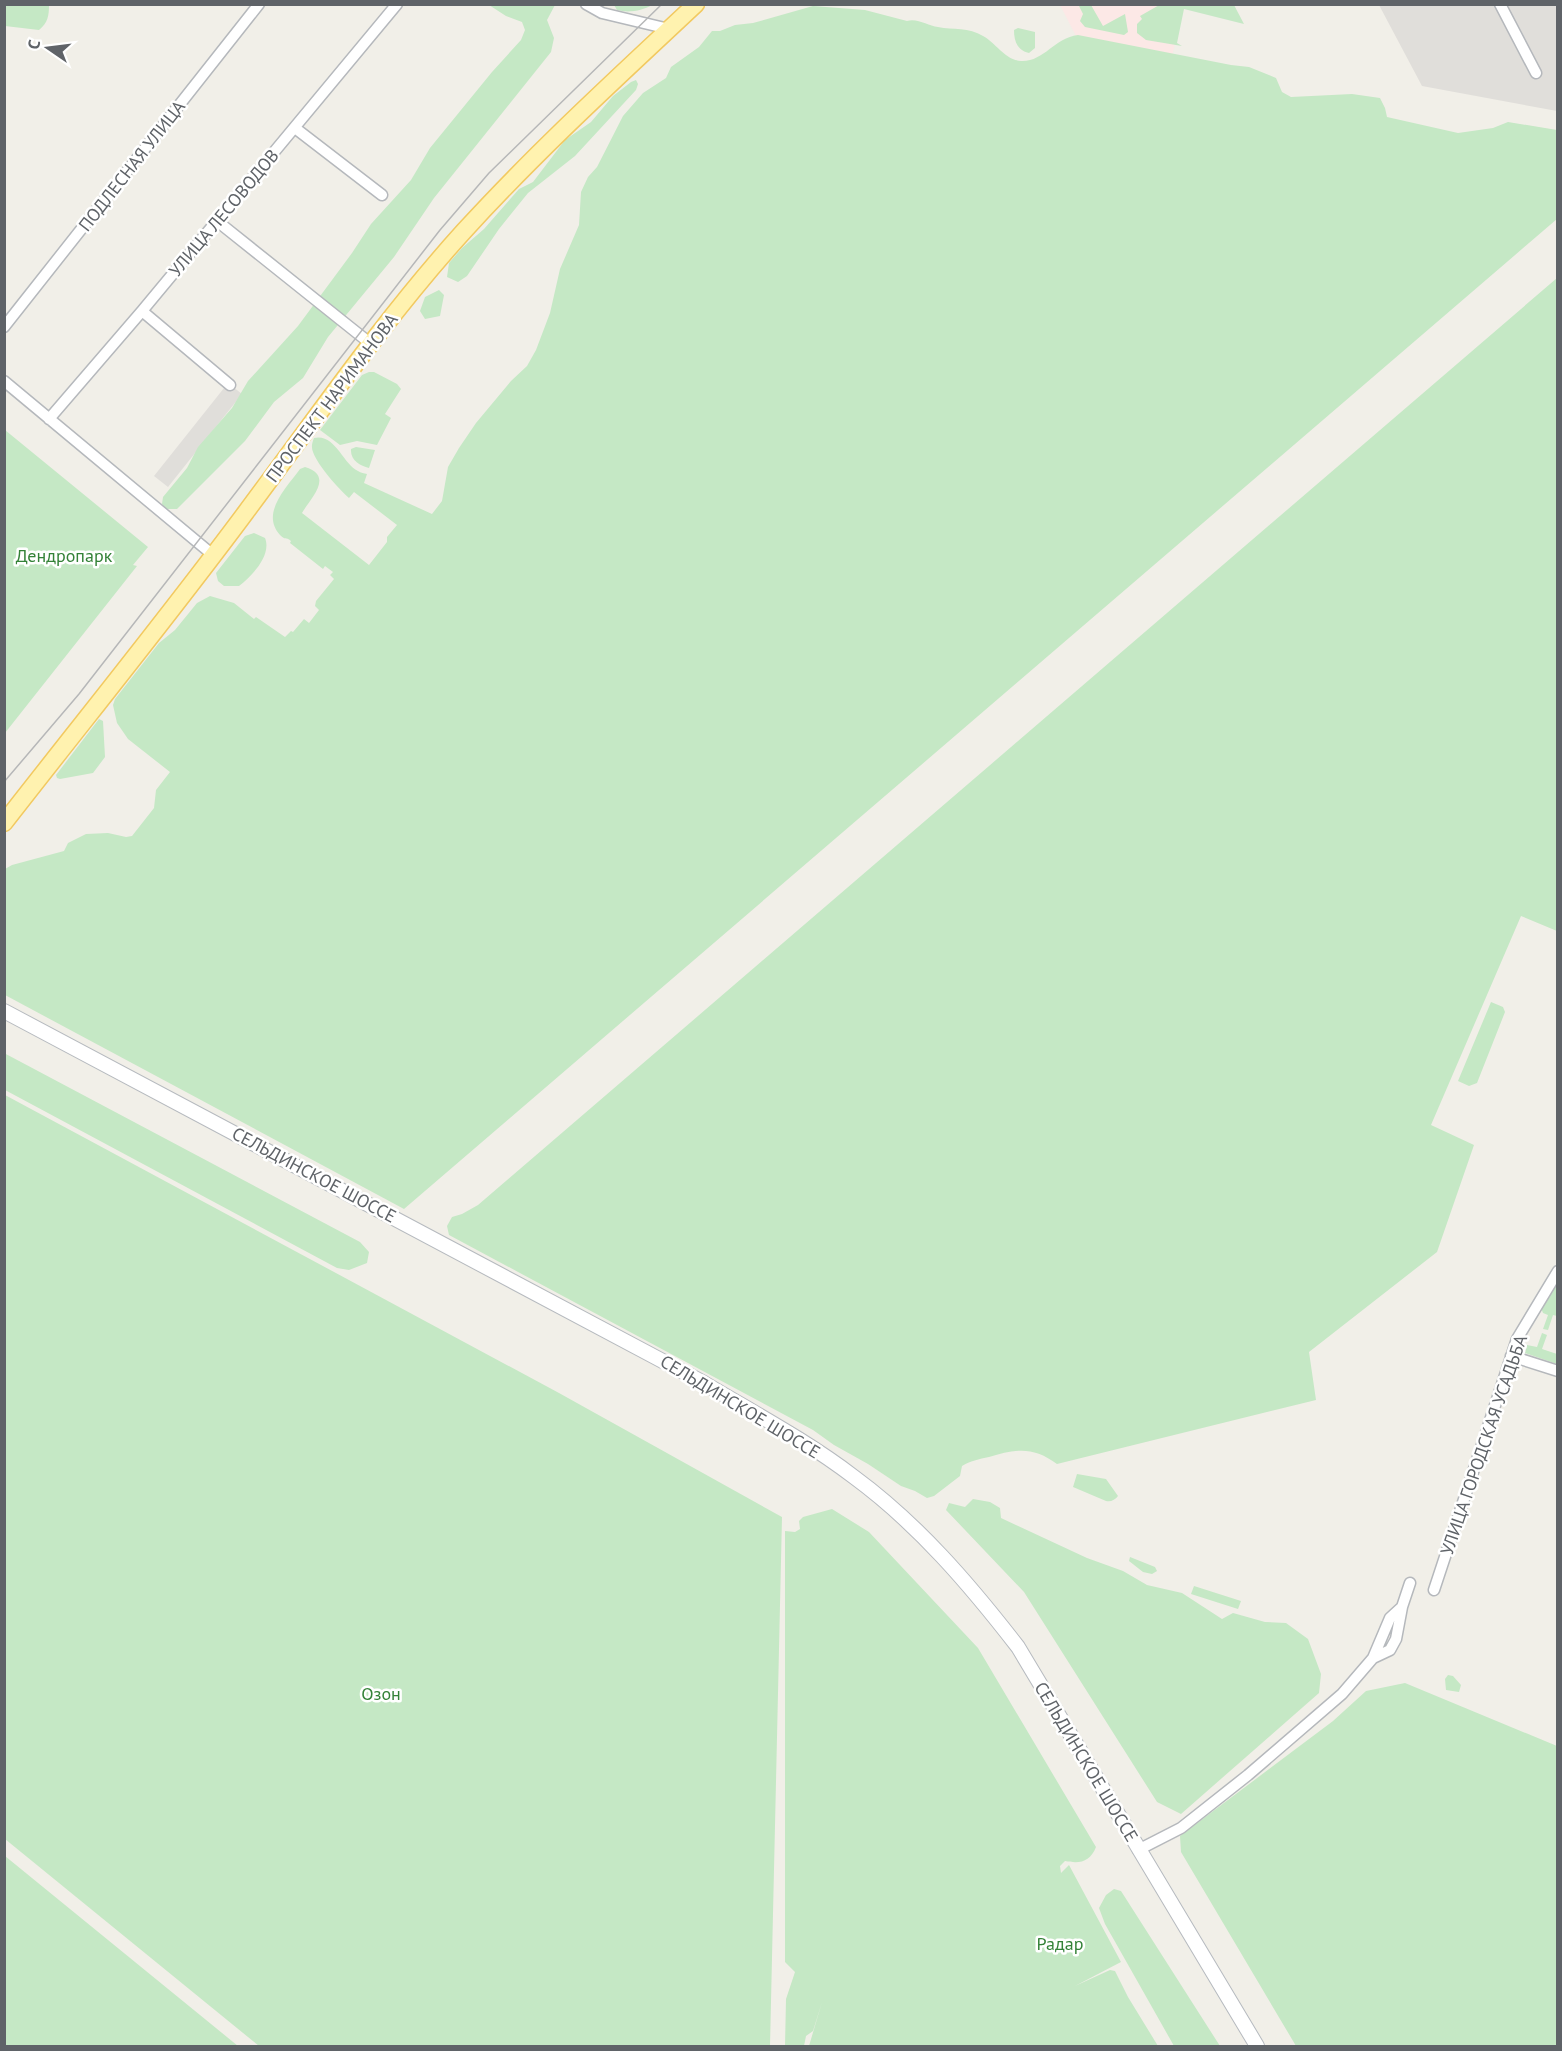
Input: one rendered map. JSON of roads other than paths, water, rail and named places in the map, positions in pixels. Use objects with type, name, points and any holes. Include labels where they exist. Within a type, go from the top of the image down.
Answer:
[{"type":"main road","name":"ПРОСПЕКТ НАРИМАНОВА","points":[[4,823],[213,555],[371,344],[464,232],[516,176],[696,4]]},
{"type":"main road","name":"СЕЛЬДИНСКОЕ ШОССЕ","points":[[4,1011],[704,1383],[791,1434],[855,1477],[939,1553],[979,1597],[1018,1647],[1257,2046]]},
{"type":"street","name":"ПОДЛЕСНАЯ УЛИЦА","points":[[4,327],[259,4]]},
{"type":"street","name":"УЛИЦА ЛЕСОВОДОВ","points":[[49,419],[296,128],[397,4]]},
{"type":"street","points":[[586,4],[669,29]]},
{"type":"street","points":[[1500,4],[1536,73]]},
{"type":"street","points":[[296,128],[382,195]]},
{"type":"street","points":[[217,221],[371,344]]},
{"type":"street","points":[[142,311],[230,384]]},
{"type":"street","points":[[4,381],[213,555]]},
{"type":"street","name":"УЛИЦА ГОРОДСКАЯ УСАДЬБА","points":[[1434,1590],[1517,1339],[1557,1271]]},
{"type":"street","points":[[1511,1356],[1557,1371]]},
{"type":"street","points":[[1138,1850],[1181,1828],[1248,1775],[1342,1694],[1372,1658],[1390,1650],[1396,1639],[1402,1607],[1410,1583]]},
{"type":"tram line","points":[[4,782],[79,694],[440,230],[489,173],[662,4]]},
{"type":"park label","name":"Дендропарк","points":[[64,556]]},
{"type":"park label","name":"Озон","points":[[381,1694]]},
{"type":"park label","name":"Радар","points":[[1060,1944]]}]
